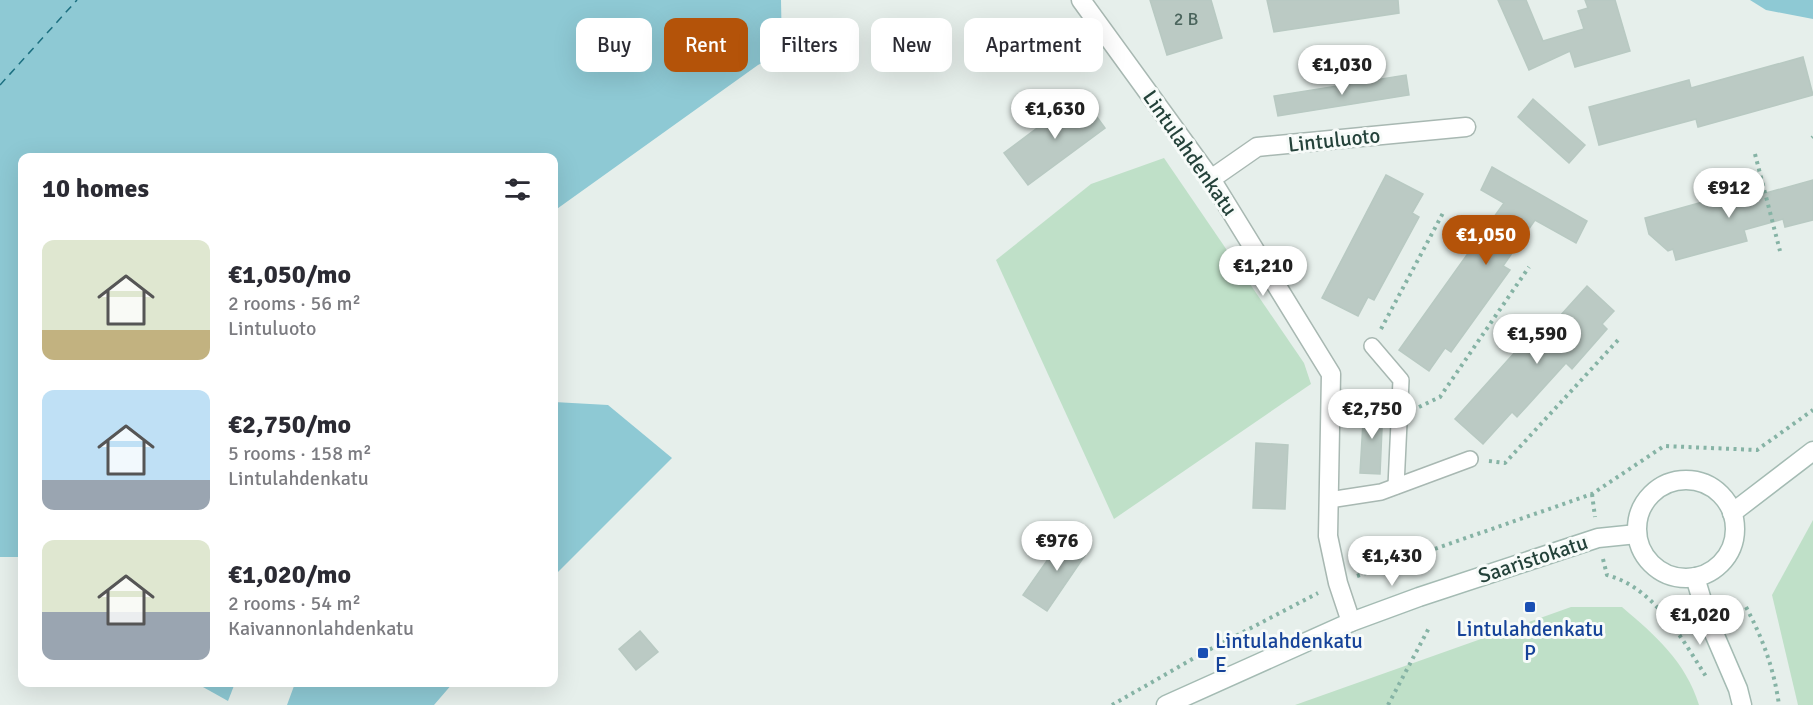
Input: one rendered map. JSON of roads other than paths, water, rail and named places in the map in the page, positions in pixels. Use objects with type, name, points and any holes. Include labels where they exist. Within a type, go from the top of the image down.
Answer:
[{"type":"street","name":"Lintulahdenkatu","points":[[1081,0],[1211,179],[1331,374],[1328,536],[1338,583],[1351,622]]},
{"type":"street","name":"Lintuluoto","points":[[1211,179],[1257,147],[1466,127]]},
{"type":"street","points":[[1732,513],[1813,451]]},
{"type":"street","points":[[1683,480],[1699,481],[1713,488],[1725,499],[1732,513],[1734,533],[1728,553],[1708,572],[1695,577],[1679,577],[1664,572],[1651,562],[1642,549],[1637,534],[1638,518],[1644,503],[1654,491],[1668,483],[1683,480]]},
{"type":"street","name":"Saaristokatu","points":[[1166,705],[1351,622],[1427,594],[1598,537],[1637,534]]},
{"type":"street","points":[[1695,577],[1707,618],[1738,689],[1742,705]]},
{"type":"lane","points":[[1372,346],[1401,380],[1396,486]]},
{"type":"lane","points":[[1329,500],[1381,492],[1470,459]]},
{"type":"water","points":[[0,0],[781,0],[781,18],[760,18],[760,64],[558,208],[558,153],[18,153],[18,557],[0,557]]},
{"type":"water","points":[[1750,0],[1813,0],[1813,19],[1766,10]]},
{"type":"water","points":[[558,402],[608,405],[672,458],[558,572]]},
{"type":"water","points":[[203,687],[233,687],[228,701]]},
{"type":"water","points":[[294,687],[450,687],[434,705],[287,705]]},
{"type":"place","name":"Lintulahdenkatu P","points":[[1530,607]]},
{"type":"place","name":"Lintulahdenkatu E","points":[[1203,653]]}]
